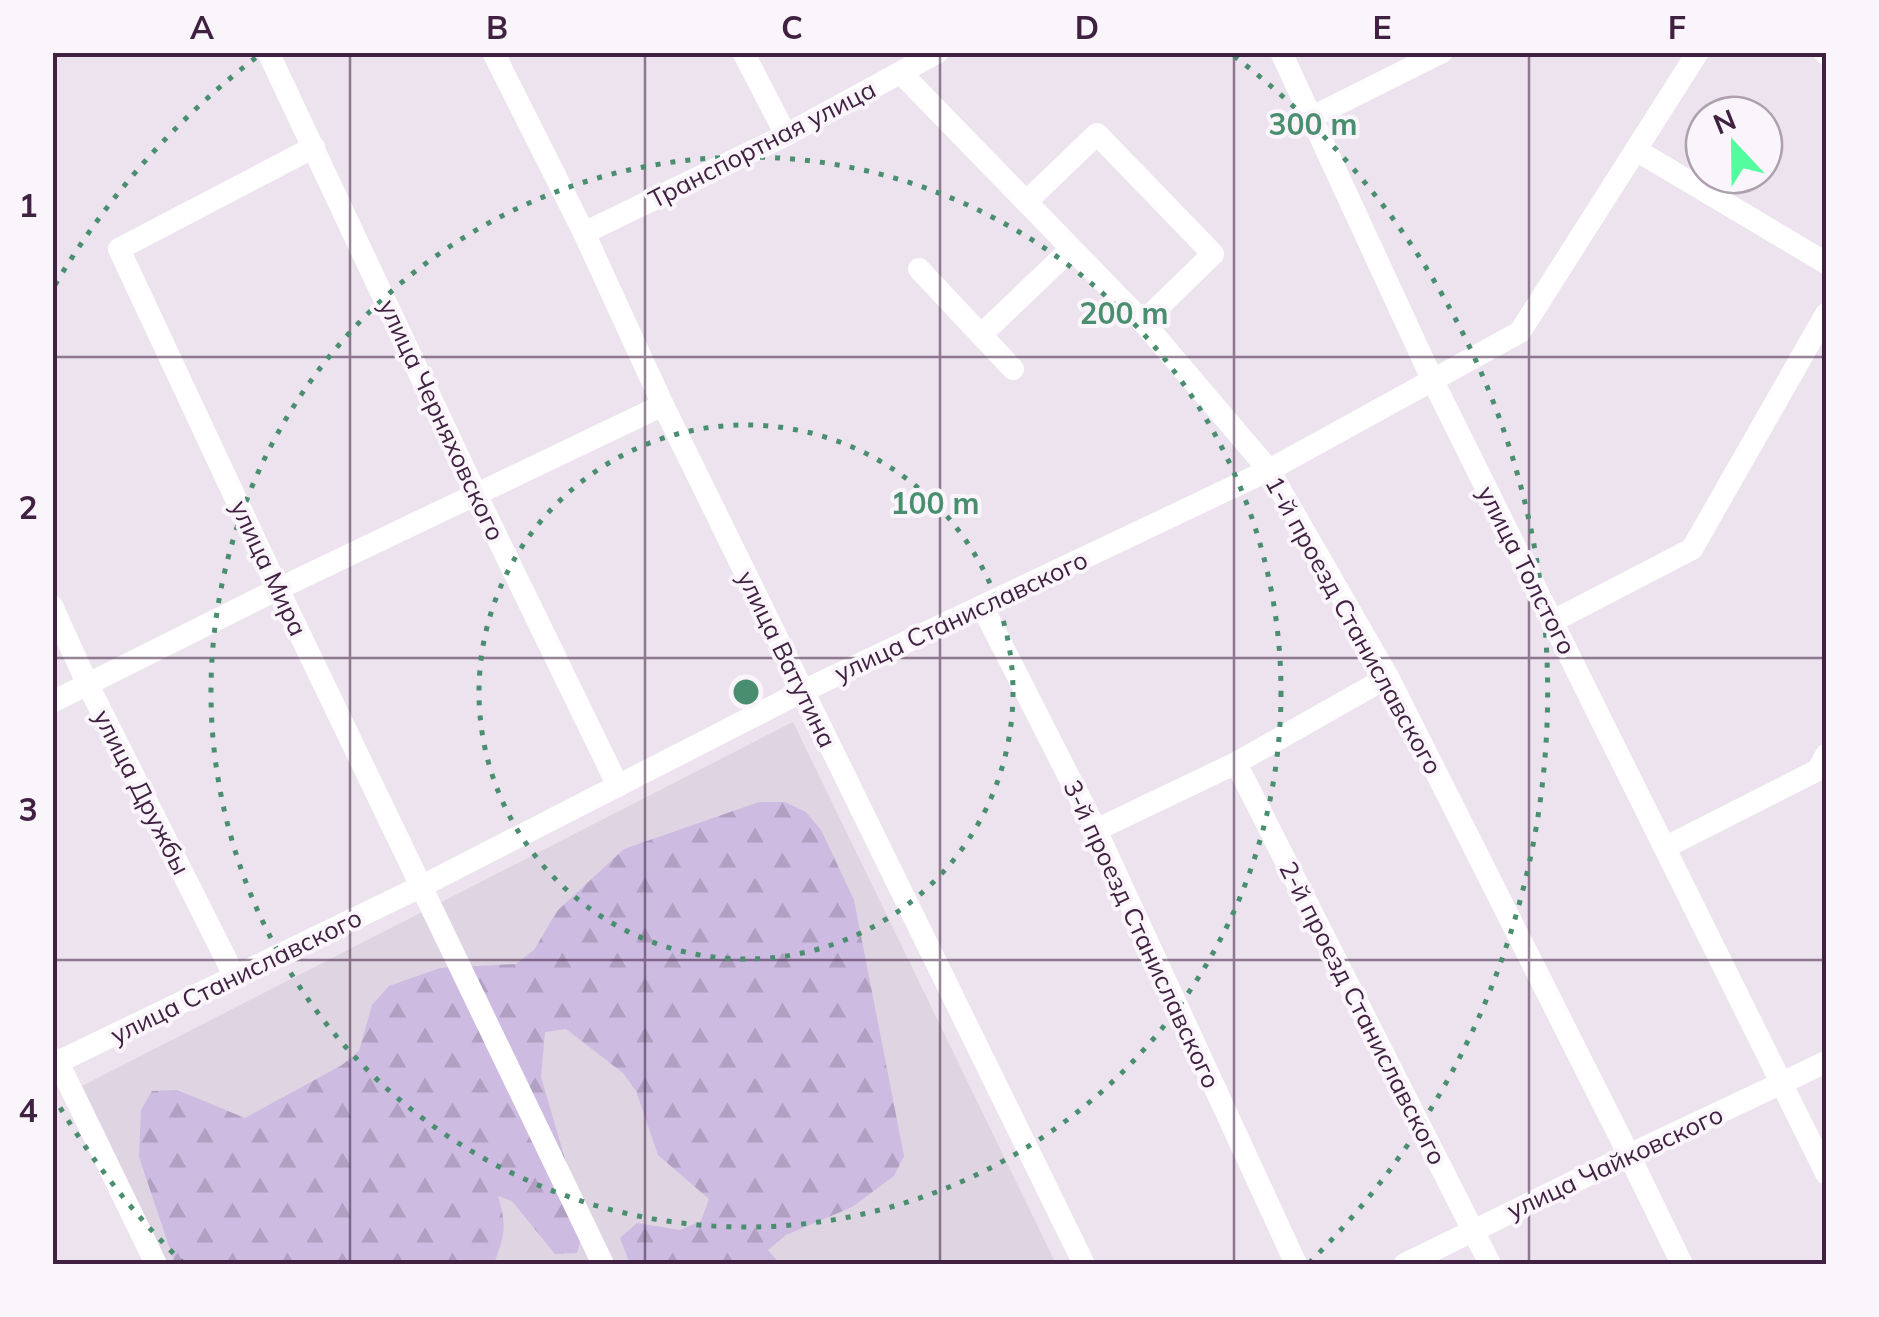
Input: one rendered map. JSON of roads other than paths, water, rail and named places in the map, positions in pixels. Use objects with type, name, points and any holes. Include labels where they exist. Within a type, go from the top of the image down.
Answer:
[{"type":"street","name":"улица Черняховского","points":[[268,52],[618,786]]},
{"type":"street","name":"улица Ватутина","points":[[493,52],[1084,1264]]},
{"type":"street","points":[[744,52],[786,135]]},
{"type":"street","name":"Транспортная улица","points":[[584,233],[786,135],[938,52]]},
{"type":"street","name":"улица Толстого","points":[[1281,52],[1433,381],[1826,1173]]},
{"type":"street","points":[[1310,118],[1442,52]]},
{"type":"street","name":"улица Станиславского","points":[[54,1064],[422,886],[803,691],[1269,470],[1520,332],[1698,52]]},
{"type":"street","name":"1-й проезд Станиславского","points":[[901,74],[1142,322],[1269,470],[1388,676],[1682,1264]]},
{"type":"street","points":[[1026,202],[1097,134],[1214,254],[1142,322]]},
{"type":"street","name":"улица Мира","points":[[314,148],[119,249],[603,1264]]},
{"type":"street","points":[[1636,150],[1826,263]]},
{"type":"street","points":[[980,335],[1072,249]]},
{"type":"street","points":[[919,269],[1013,368]]},
{"type":"street","points":[[1553,620],[1692,549],[1826,314]]},
{"type":"street","points":[[52,702],[278,588],[663,405]]},
{"type":"street","name":"улица Дружбы","points":[[52,606],[236,976]]},
{"type":"street","name":"3-й проезд Станиславского","points":[[982,606],[1096,830],[1296,1264]]},
{"type":"street","points":[[1096,830],[1236,762],[1388,676]]},
{"type":"street","points":[[1666,847],[1818,770],[1826,754]]},
{"type":"street","name":"2-й проезд Станиславского","points":[[1236,762],[1490,1264]]},
{"type":"street","name":"улица Чайковского","points":[[1406,1264],[1826,1062]]},
{"type":"street","points":[[54,1064],[156,1264]]}]
